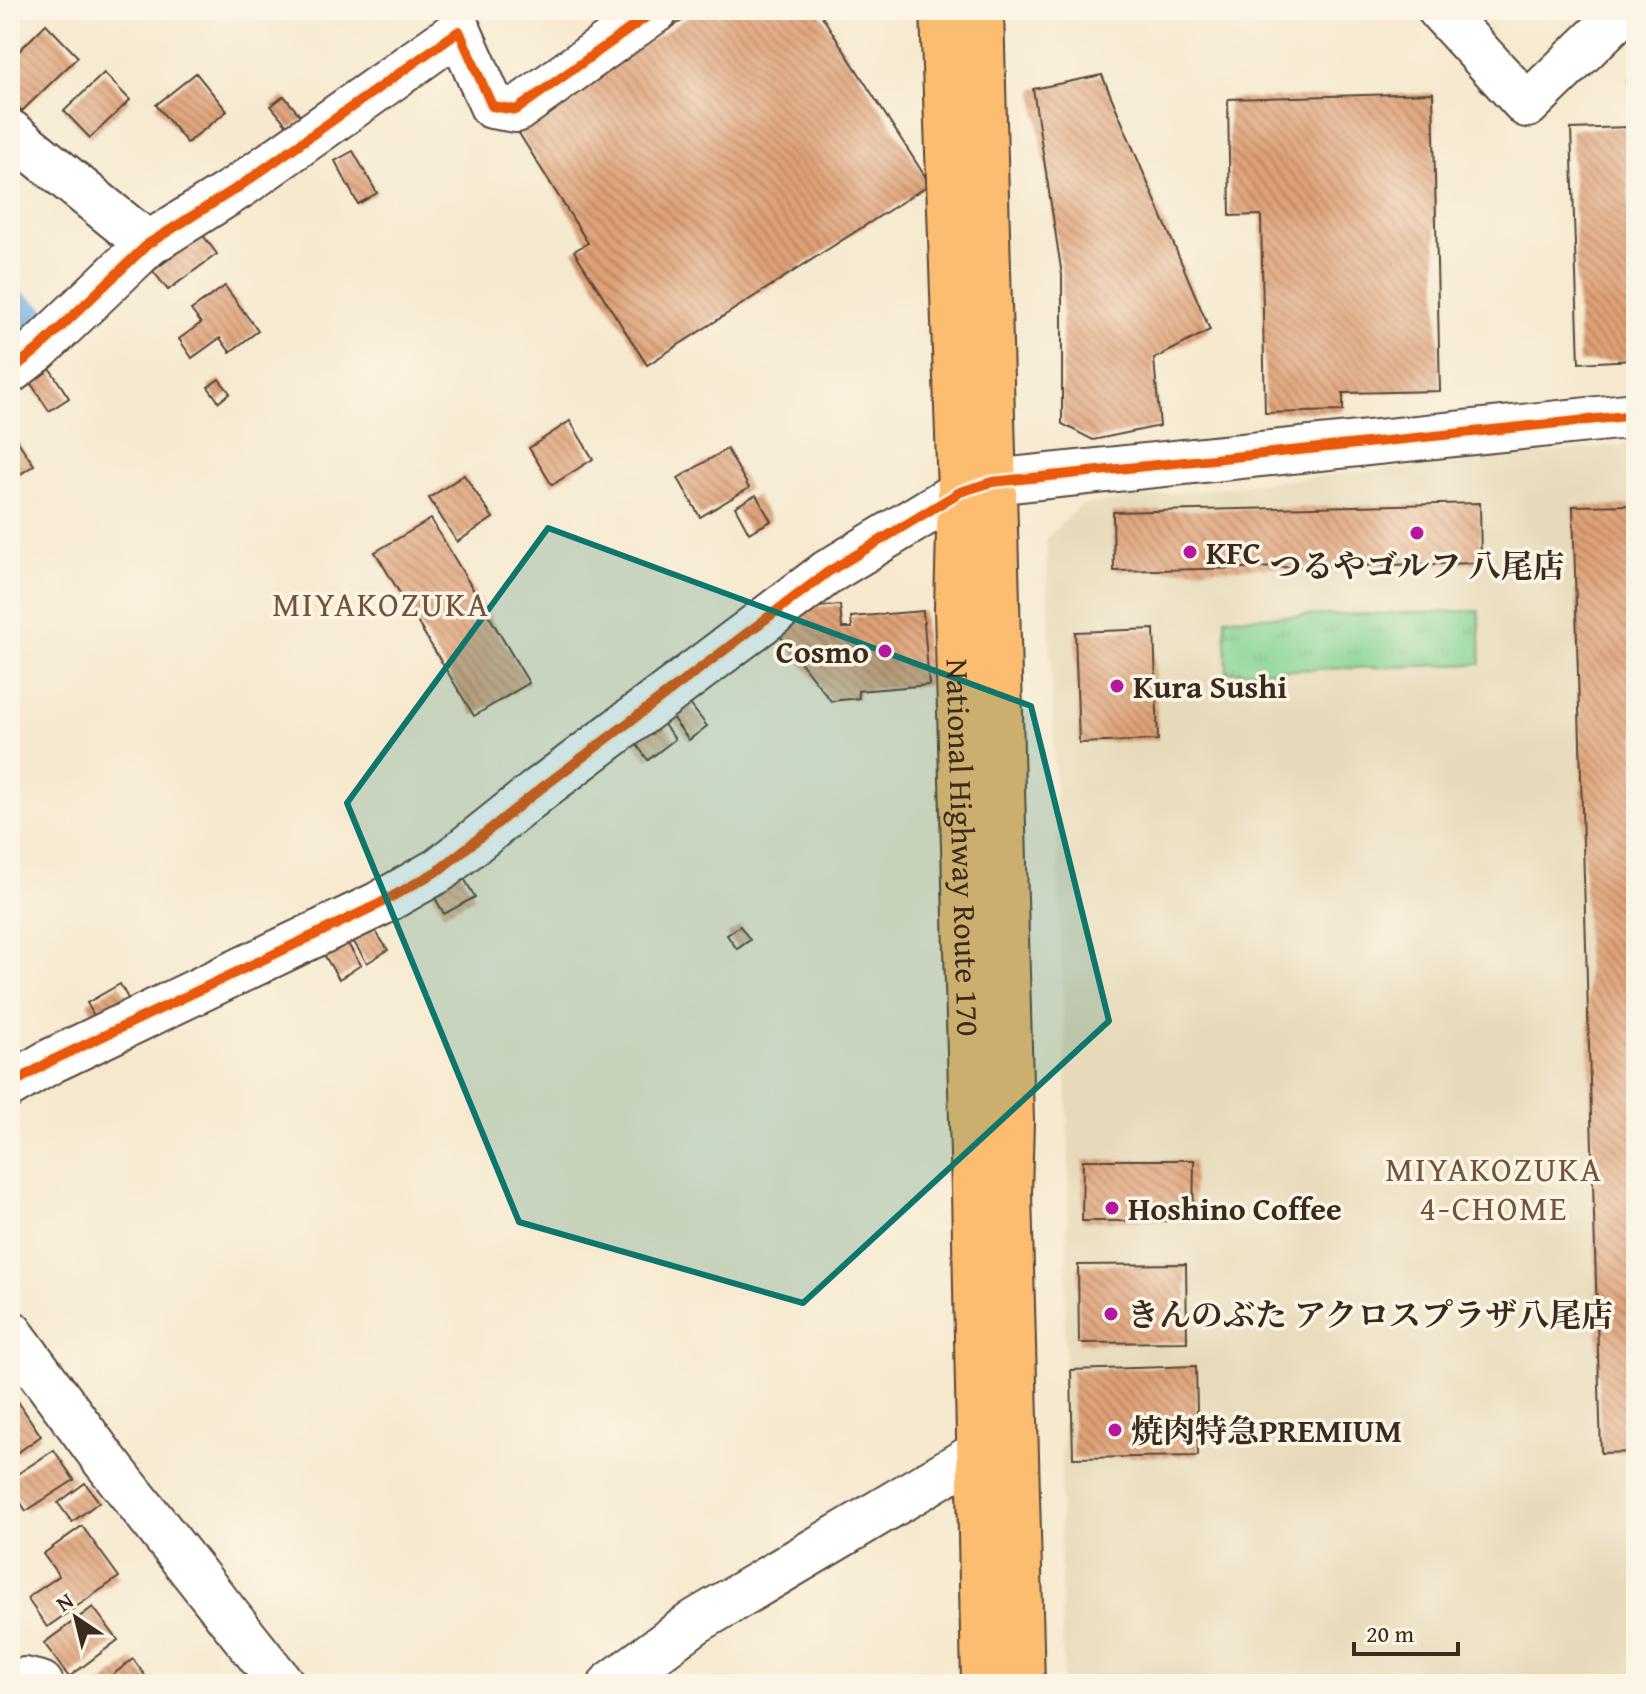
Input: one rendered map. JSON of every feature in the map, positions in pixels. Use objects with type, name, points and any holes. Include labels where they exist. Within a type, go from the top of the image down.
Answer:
[{"type":"highway","name":"National Highway Route 170","points":[[943,10],[976,487],[1011,1121],[1009,1192],[1022,1684]]},
{"type":"highway","name":"National Highway Route 170","points":[[981,10],[976,487],[957,609],[984,1684]]},
{"type":"street","points":[[10,371],[37,350],[148,244],[240,186],[459,31],[492,106],[516,110],[656,10]]},
{"type":"street","points":[[1440,10],[1527,105],[1625,10]]},
{"type":"street","points":[[10,132],[148,244]]},
{"type":"street","points":[[10,1085],[51,1061],[379,904],[439,870],[539,790],[828,572],[976,487],[1636,415]]},
{"type":"street","points":[[10,1332],[103,1458],[282,1684]]},
{"type":"street","points":[[611,1684],[695,1622],[979,1453]]},
{"type":"street","points":[[19,1684],[25,1680],[41,1684]]},
{"type":"highlighted area","points":[[548,528],[1031,706],[1109,1021],[803,1303],[519,1222],[347,803]]},
{"type":"shaded area","points":[[1636,444],[1636,1684],[1063,1684],[1060,1526],[1069,1160],[1046,539],[1081,505],[1259,483]]},
{"type":"green space","points":[[1479,611],[1481,664],[1227,672],[1225,618]]},
{"type":"building","points":[[699,10],[818,10],[930,184],[647,365],[574,251],[588,243],[515,127]]},
{"type":"building","points":[[46,24],[78,57],[22,111],[10,99],[10,60]]},
{"type":"building","points":[[104,73],[130,100],[90,138],[64,111]]},
{"type":"building","points":[[196,73],[227,111],[187,143],[156,105]]},
{"type":"building","points":[[1102,75],[1210,330],[1154,359],[1160,426],[1093,440],[1062,424],[1062,275],[1033,89]]},
{"type":"building","points":[[1629,77],[1636,77],[1636,146],[1634,146]]},
{"type":"building","points":[[1433,93],[1440,391],[1343,393],[1343,411],[1265,413],[1261,215],[1230,216],[1228,99]]},
{"type":"building","points":[[284,96],[303,119],[290,129],[271,106]]},
{"type":"building","points":[[1627,127],[1634,360],[1579,363],[1571,129]]},
{"type":"building","points":[[353,151],[377,193],[358,204],[335,161]]},
{"type":"building","points":[[202,234],[217,254],[168,290],[153,271]]},
{"type":"building","points":[[225,286],[258,331],[230,352],[220,338],[192,358],[179,339],[201,323],[191,310]]},
{"type":"building","points":[[50,369],[69,398],[49,411],[30,382]]},
{"type":"building","points":[[219,379],[230,393],[219,402],[208,387]]},
{"type":"building","points":[[570,421],[593,459],[552,485],[529,448]]},
{"type":"building","points":[[10,430],[34,465],[16,477],[10,468]]},
{"type":"building","points":[[727,449],[749,488],[700,517],[678,478]]},
{"type":"building","points":[[464,475],[493,518],[457,542],[429,498]]},
{"type":"building","points":[[756,495],[771,521],[749,533],[735,507]]},
{"type":"building","points":[[1480,503],[1481,563],[1114,571],[1113,512]]},
{"type":"building","points":[[1636,505],[1636,1452],[1601,1453],[1573,506]]},
{"type":"building","points":[[431,519],[529,683],[474,716],[375,552]]},
{"type":"building","points":[[811,597],[819,607],[840,605],[842,628],[852,628],[851,617],[923,611],[929,685],[858,691],[859,698],[831,701],[773,627]]},
{"type":"building","points":[[1154,629],[1158,740],[1079,743],[1075,632]]},
{"type":"building","points":[[686,699],[707,726],[689,740],[668,712]]},
{"type":"building","points":[[655,713],[675,739],[648,760],[628,733]]},
{"type":"building","points":[[458,868],[475,897],[444,914],[428,885]]},
{"type":"building","points":[[368,920],[388,950],[367,963],[348,933]]},
{"type":"building","points":[[740,926],[750,940],[737,949],[727,935]]},
{"type":"building","points":[[343,936],[361,965],[339,979],[321,950]]},
{"type":"building","points":[[120,984],[130,1002],[97,1021],[87,1003]]},
{"type":"building","points":[[1083,1160],[1194,1160],[1193,1221],[1082,1221]]},
{"type":"building","points":[[1186,1264],[1187,1342],[1079,1343],[1078,1265]]},
{"type":"building","points":[[1196,1366],[1198,1456],[1073,1458],[1071,1370]]},
{"type":"building","points":[[15,1397],[41,1436],[10,1458],[10,1401]]},
{"type":"building","points":[[54,1450],[74,1480],[26,1511],[10,1485],[10,1479]]},
{"type":"building","points":[[85,1483],[99,1502],[72,1522],[58,1503]]},
{"type":"building","points":[[82,1526],[119,1577],[47,1627],[27,1598],[59,1576],[43,1554]]},
{"type":"building","points":[[93,1607],[118,1640],[69,1677],[44,1643]]},
{"type":"building","points":[[133,1659],[151,1684],[101,1684]]},
{"type":"waterway","points":[[10,321],[26,333]]},
{"type":"cycle path","points":[[10,371],[37,350],[148,244],[240,186],[459,31],[492,106],[516,110],[656,10]]},
{"type":"cycle path","points":[[10,1085],[51,1061],[379,904],[439,870],[539,790],[828,572],[960,492],[992,482],[1636,415]]},
{"type":"place","name":"つるやゴルフ 八尾店","points":[[1417,533]]},
{"type":"place","name":"KFC","points":[[1190,552]]},
{"type":"place","name":"Cosmo","points":[[885,651]]},
{"type":"place","name":"Kura Sushi","points":[[1117,686]]},
{"type":"place","name":"Hoshino Coffee","points":[[1112,1208]]},
{"type":"place","name":"きんのぶた アクロスプラザ八尾店","points":[[1111,1314]]},
{"type":"place","name":"焼肉特急PREMIUM","points":[[1115,1430]]},
{"type":"district","name":"MIYAKOZUKA","points":[[381,603]]},
{"type":"district","name":"MIYAKOZUKA 4-CHOME","points":[[1494,1188]]}]
